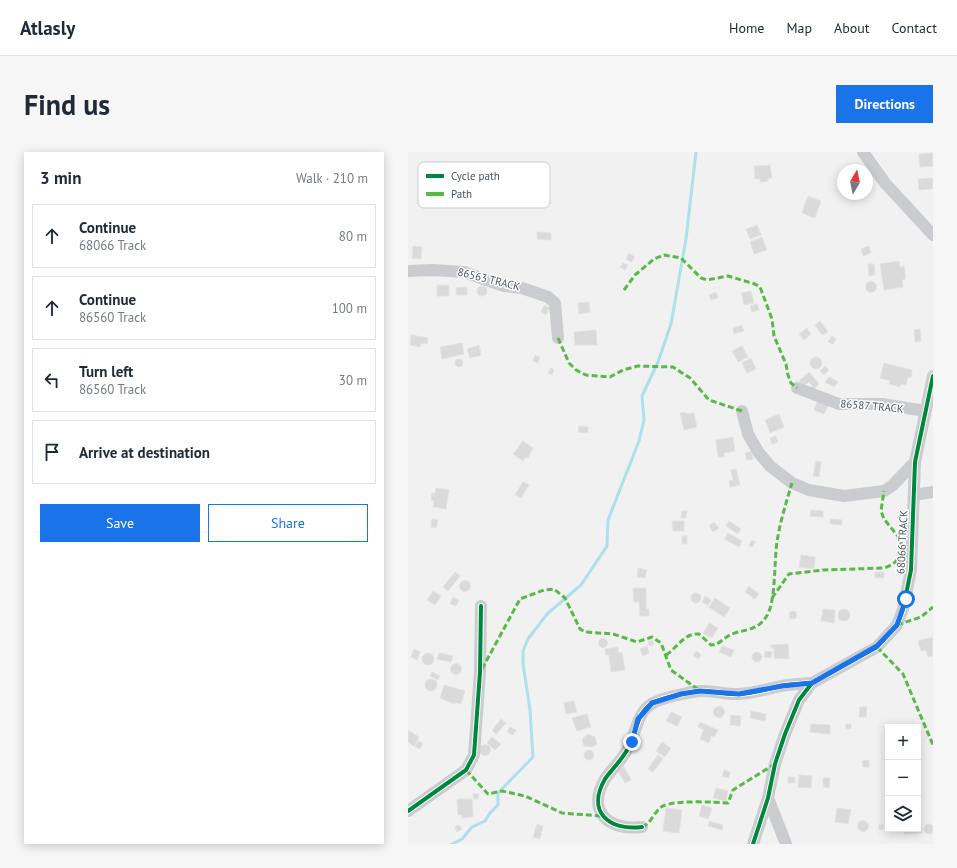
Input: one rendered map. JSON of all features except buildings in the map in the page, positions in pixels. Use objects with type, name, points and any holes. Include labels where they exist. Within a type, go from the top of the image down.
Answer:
[{"type":"street","points":[[863,152],[885,183],[933,235]]},
{"type":"street","name":"86563 TRACK","points":[[408,271],[439,270],[464,272],[504,286],[528,289],[548,297],[555,303],[558,338]]},
{"type":"street","name":"68066 TRACK","points":[[753,844],[768,798],[775,764],[785,734],[800,700],[812,683],[877,646],[897,625],[903,609],[911,570],[915,462],[933,376]]},
{"type":"street","name":"86587 TRACK","points":[[797,388],[839,404],[882,404],[925,411]]},
{"type":"street","points":[[742,410],[748,434],[759,453],[770,466],[792,483],[809,490],[844,496],[884,491],[892,486],[915,462]]},
{"type":"street","points":[[914,495],[933,492]]},
{"type":"street","points":[[408,811],[466,770],[474,755],[480,672],[481,606]]},
{"type":"street","points":[[642,827],[632,828],[616,826],[601,816],[599,804],[602,786],[632,742],[641,713],[652,703],[681,694],[700,691],[739,694],[787,685],[812,683]]},
{"type":"street","points":[[768,798],[786,844]]},
{"type":"waterway","points":[[452,844],[462,839],[472,827],[485,821],[498,805],[498,793],[533,757],[530,710],[523,664],[523,651],[528,639],[547,614],[581,585],[607,546],[608,520],[639,441],[644,420],[642,396],[658,362],[671,324],[686,239],[696,152]]},
{"type":"marked path","points":[[624,290],[635,275],[654,259],[664,255],[681,258],[701,278],[707,280],[728,276],[755,284],[760,287],[772,319],[774,336],[786,364],[791,383],[797,388]]},
{"type":"marked path","points":[[558,338],[569,363],[576,370],[586,375],[610,377],[623,370],[638,366],[673,367],[690,378],[709,400],[742,411]]},
{"type":"marked path","points":[[666,655],[681,641],[694,634],[699,634],[711,645],[714,645],[732,634],[759,625],[766,617],[772,602],[778,535],[792,483]]},
{"type":"marked path","points":[[772,598],[789,574],[823,570],[884,568],[893,564],[900,554],[901,540],[884,519],[881,511],[884,491]]},
{"type":"marked path","points":[[482,669],[520,599],[544,590],[554,589],[565,598],[580,629],[585,632],[613,634],[637,642],[652,637],[661,643],[671,670],[700,691]]},
{"type":"marked path","points":[[897,625],[921,617],[933,607]]},
{"type":"marked path","points":[[877,647],[903,674],[933,745]]},
{"type":"marked path","points":[[642,827],[648,823],[660,808],[669,804],[695,802],[728,803],[733,790],[775,764]]},
{"type":"marked path","points":[[466,770],[488,794],[502,791],[525,796],[562,813],[601,816]]},
{"type":"cycle path","points":[[753,844],[768,798],[775,764],[799,700],[812,683],[877,647],[897,625],[903,609],[911,570],[915,462],[933,376]]},
{"type":"cycle path","points":[[408,811],[466,770],[474,755],[480,672],[481,606]]},
{"type":"cycle path","points":[[642,827],[620,826],[611,822],[604,817],[600,810],[598,801],[605,779],[627,750],[640,718],[647,707],[663,699],[695,692],[705,691],[739,694],[785,685],[812,683]]},
{"type":"route","points":[[632,742],[641,713],[652,703],[681,694],[700,691],[739,694],[782,686],[812,683],[877,646],[889,636],[897,625],[906,599]]}]
